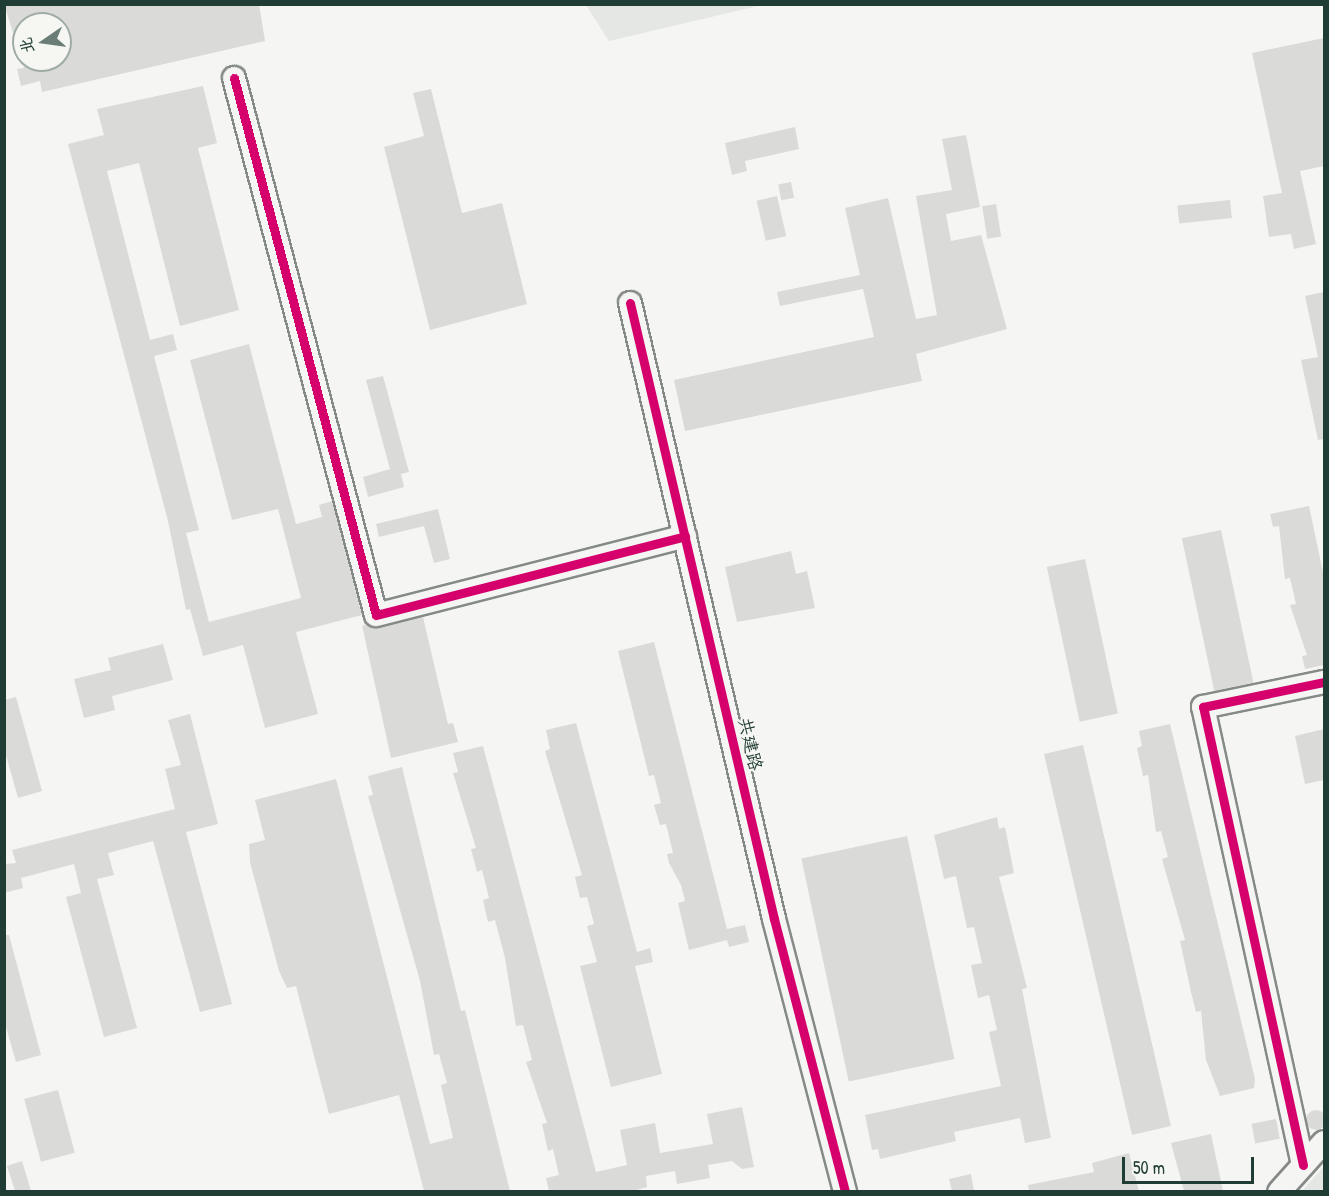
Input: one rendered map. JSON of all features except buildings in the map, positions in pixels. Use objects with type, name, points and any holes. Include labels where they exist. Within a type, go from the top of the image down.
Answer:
[{"type":"street","points":[[234,78],[376,615],[685,536]]},
{"type":"street","name":"共建路","points":[[630,303],[774,919],[845,1191]]},
{"type":"street","points":[[1303,1165],[1203,707],[1324,682]]},
{"type":"street","points":[[1279,1191],[1324,1142]]},
{"type":"shaded area","points":[[586,5],[762,5],[609,41]]},
{"type":"shaded area","points":[[1324,1166],[1324,1191],[1302,1191]]},
{"type":"cycle path","points":[[234,78],[376,615],[685,536]]},
{"type":"cycle path","points":[[630,303],[774,919],[845,1192]]},
{"type":"cycle path","points":[[1303,1165],[1203,707],[1324,682]]}]
